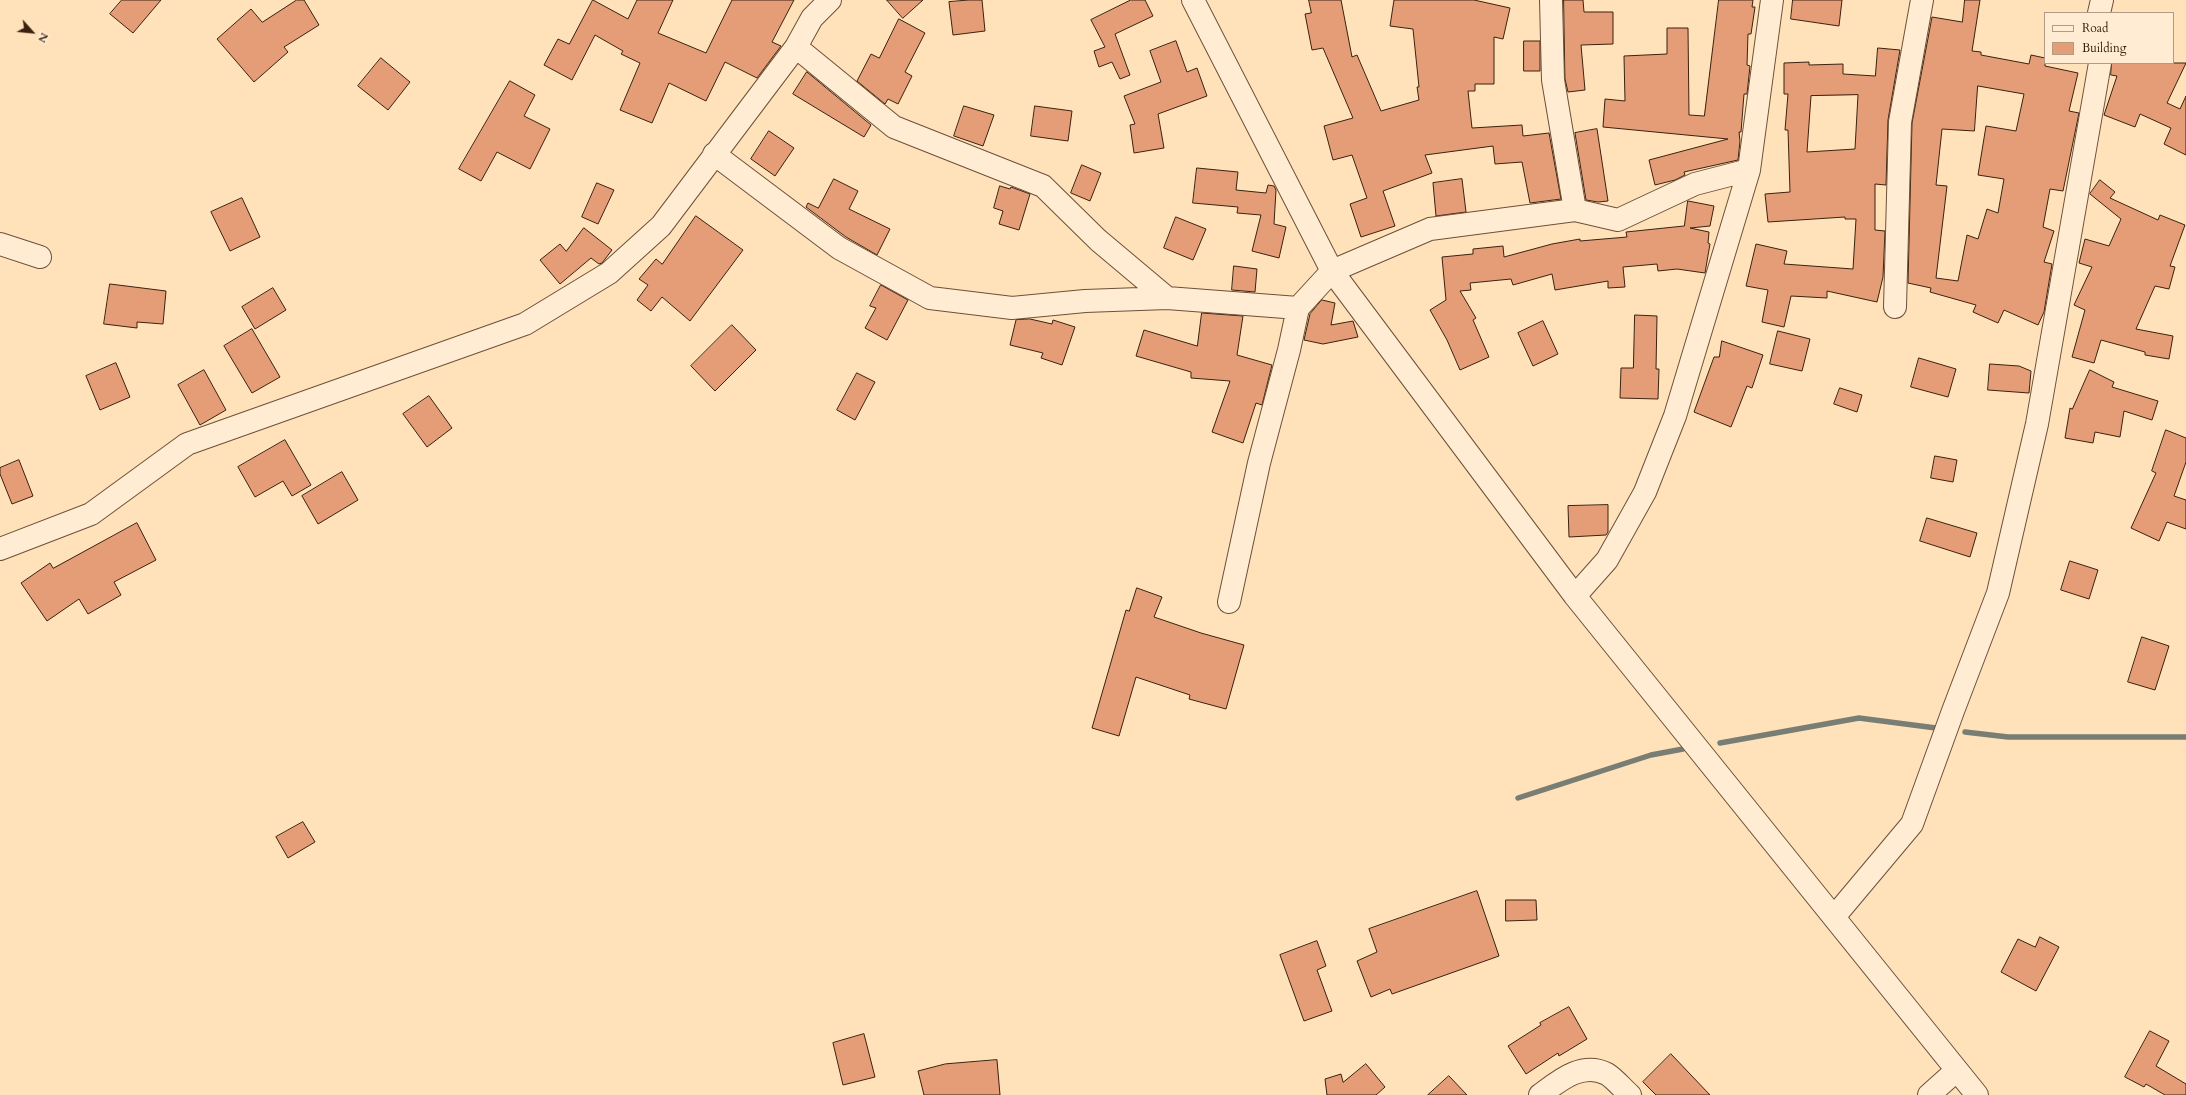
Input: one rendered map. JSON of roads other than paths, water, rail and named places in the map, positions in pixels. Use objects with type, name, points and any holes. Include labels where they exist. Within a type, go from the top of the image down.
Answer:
[{"type":"street","points":[[0,549],[92,514],[187,444],[525,324],[615,268],[661,226],[796,47],[812,18],[830,0]]},
{"type":"street","points":[[1193,0],[1332,270],[1575,596],[1977,1095]]},
{"type":"street","points":[[1550,0],[1553,80],[1575,210]]},
{"type":"street","points":[[1575,596],[1607,560],[1645,492],[1675,416],[1749,170],[1772,0]]},
{"type":"street","points":[[1895,307],[1900,122],[1922,0]]},
{"type":"street","points":[[2098,12],[2102,0]]},
{"type":"street","points":[[796,47],[894,127],[1043,186],[1098,240],[1167,298]]},
{"type":"street","points":[[1834,917],[1912,824],[1998,593],[2037,424],[2100,64]]},
{"type":"street","points":[[714,154],[838,248],[930,298],[1012,308],[1085,301],[1167,298],[1298,308]]},
{"type":"street","points":[[1229,602],[1259,463],[1289,350],[1298,308],[1332,270],[1430,229],[1575,210],[1618,220],[1695,184],[1749,170]]},
{"type":"street","points":[[0,244],[40,258]]},
{"type":"street","points":[[1540,1095],[1568,1075],[1589,1069],[1607,1074],[1630,1095]]},
{"type":"street","points":[[1929,1095],[1957,1070]]},
{"type":"waterway","points":[[1720,743],[1859,718],[1936,728]]},
{"type":"waterway","points":[[1965,732],[2008,737],[2186,737]]},
{"type":"waterway","points":[[1518,798],[1651,755],[1683,749]]}]
